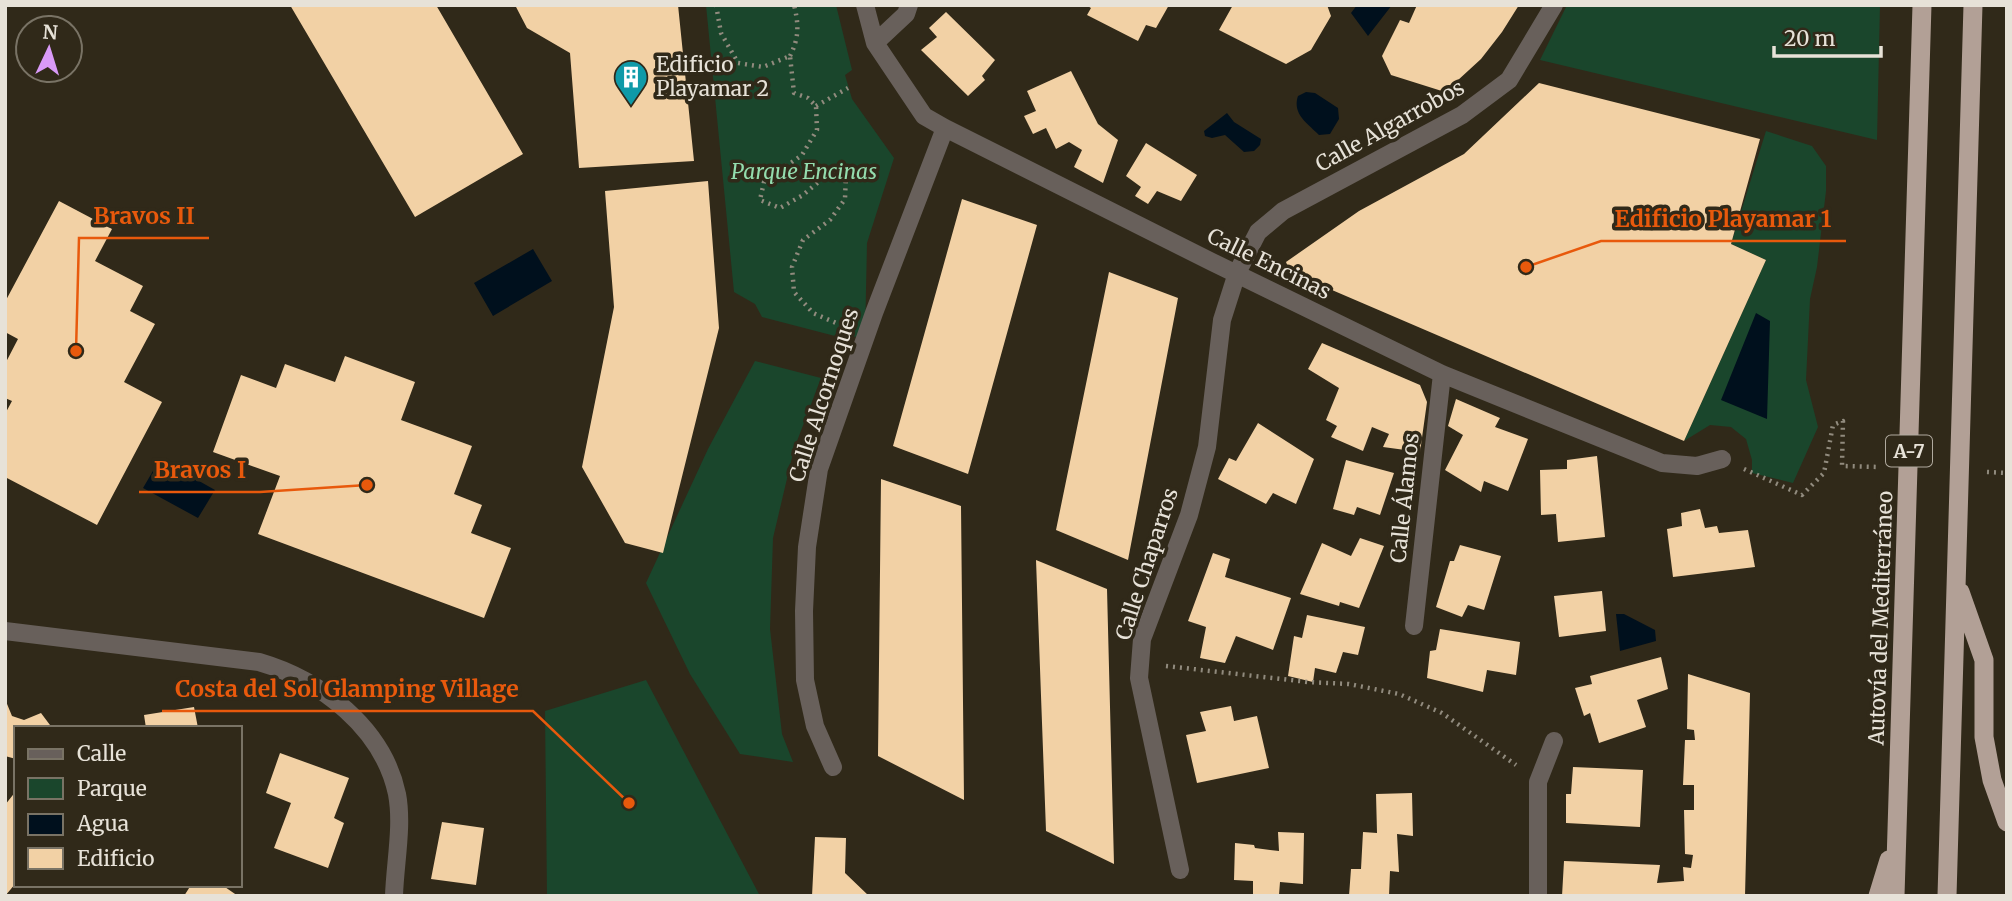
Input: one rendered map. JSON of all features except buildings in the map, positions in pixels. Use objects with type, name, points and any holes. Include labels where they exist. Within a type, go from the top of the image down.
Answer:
[{"type":"highway","name":"Autovía del Mediterráneo","points":[[1895,896],[1922,5]]},
{"type":"highway","name":"A-7","points":[[1947,896],[1973,5]]},
{"type":"highway","points":[[1956,581],[1984,660],[1984,737],[1992,780],[2007,822]]},
{"type":"highway","points":[[1878,896],[1897,832]]},
{"type":"street","name":"Calle Encinas","points":[[865,5],[875,43],[924,116],[945,128],[1442,374],[1662,463],[1696,466],[1722,459]]},
{"type":"street","points":[[875,43],[906,14],[909,5]]},
{"type":"street","name":"Calle Algarrobos","points":[[1237,273],[1258,232],[1283,211],[1462,116],[1509,80],[1554,5]]},
{"type":"street","name":"Calle Alcornoques","points":[[833,767],[815,726],[806,680],[804,611],[807,547],[819,468],[865,337],[945,128]]},
{"type":"street","name":"Calle Chaparros","points":[[1180,870],[1139,678],[1140,663],[1143,639],[1189,514],[1203,460],[1222,320],[1237,273]]},
{"type":"street","name":"Calle Álamos","points":[[1414,626],[1442,374]]},
{"type":"street","points":[[5,631],[260,662],[284,669],[323,691],[366,733],[391,772],[397,796],[398,816],[394,896]]},
{"type":"street","points":[[1538,896],[1538,782],[1554,741]]},
{"type":"path","points":[[716,5],[721,33],[738,63],[763,67],[790,56]]},
{"type":"path","points":[[794,5],[799,22],[797,41],[790,56],[794,93],[808,98],[816,106],[817,130],[802,155],[764,182],[760,200],[780,208],[803,195],[828,174],[846,173],[845,199],[830,219],[803,240],[792,267],[794,292],[813,313],[865,337]]},
{"type":"path","points":[[816,106],[848,88]]},
{"type":"path","points":[[1722,459],[1802,495],[1824,473],[1833,425],[1843,422]]},
{"type":"path","points":[[1140,663],[1296,681],[1349,684],[1399,694],[1442,713],[1538,782]]},
{"type":"green space","name":"Parque Encinas","points":[[706,5],[836,5],[852,70],[845,75],[852,99],[894,158],[867,243],[865,337],[835,336],[762,317],[755,304],[734,292]]},
{"type":"green space","points":[[1567,5],[1880,5],[1877,140],[1540,60]]},
{"type":"green space","points":[[1766,131],[1812,146],[1826,166],[1826,191],[1817,267],[1810,299],[1806,380],[1818,427],[1793,483],[1752,473],[1752,460],[1746,439],[1731,427],[1710,425],[1684,441],[1766,260],[1731,244]]},
{"type":"green space","points":[[755,361],[821,378],[794,449],[773,538],[770,629],[782,734],[793,762],[740,754],[690,674],[646,583],[708,449]]},
{"type":"green space","points":[[646,680],[760,896],[547,896],[545,711]]},
{"type":"water","points":[[1357,5],[1392,5],[1368,36],[1351,13]]},
{"type":"water","points":[[1306,92],[1315,93],[1338,108],[1339,119],[1330,134],[1319,135],[1299,113],[1298,96]]},
{"type":"water","points":[[1227,113],[1234,122],[1261,139],[1260,145],[1254,151],[1244,152],[1225,135],[1212,138],[1205,136],[1204,131]]},
{"type":"water","points":[[533,249],[552,281],[493,316],[474,283]]},
{"type":"water","points":[[1756,313],[1770,321],[1767,419],[1721,400]]},
{"type":"water","points":[[160,459],[215,490],[198,518],[143,488]]},
{"type":"water","points":[[1616,614],[1624,614],[1655,630],[1656,641],[1620,651]]},
{"type":"place","name":"Edificio Playamar 2","points":[[631,107]]},
{"type":"place","name":"Edificio Playamar 1","points":[[1526,267]]},
{"type":"place","name":"Bravos II","points":[[76,351]]},
{"type":"place","name":"Bravos I","points":[[367,485]]},
{"type":"place","name":"Costa del Sol Glamping Village","points":[[629,803]]}]
